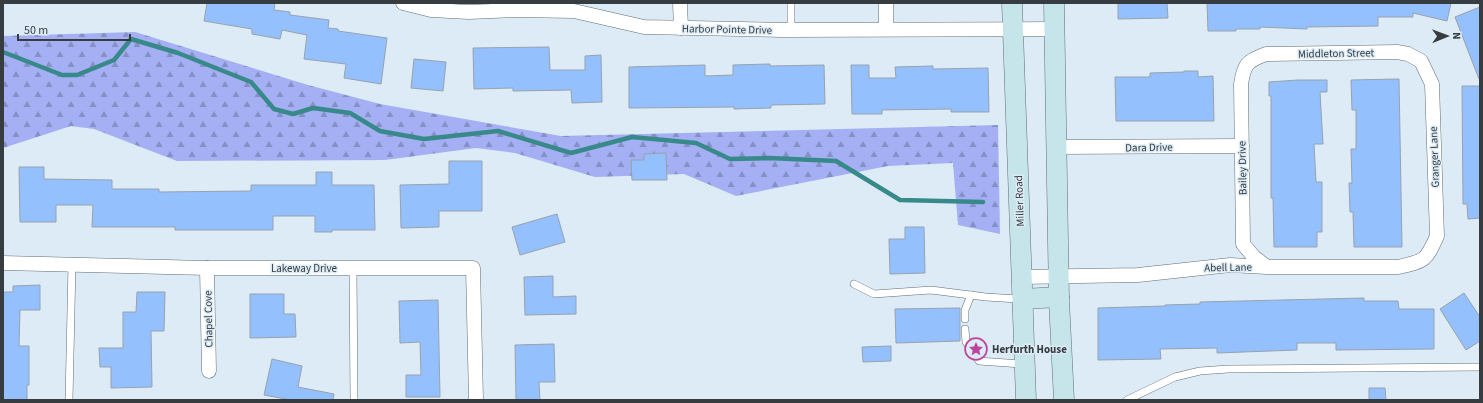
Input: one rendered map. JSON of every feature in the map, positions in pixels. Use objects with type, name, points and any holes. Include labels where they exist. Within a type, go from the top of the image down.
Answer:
[{"type":"main road","name":"Miller Road","points":[[1012,3],[1026,400]]},
{"type":"main road","points":[[1054,3],[1059,297],[1064,400]]},
{"type":"main road","points":[[1023,299],[1059,297]]},
{"type":"street","name":"Harbor Pointe Drive","points":[[403,3],[431,10],[469,8],[517,10],[575,7],[644,27],[791,30],[1055,29]]},
{"type":"street","points":[[680,3],[681,28]]},
{"type":"street","points":[[886,3],[886,29]]},
{"type":"street","name":"Middleton Street","points":[[1251,60],[1266,54],[1397,52],[1408,54],[1421,61]]},
{"type":"street","name":"Bailey Drive","points":[[1251,60],[1243,70],[1241,84],[1243,244],[1254,257],[1268,267]]},
{"type":"street","name":"Granger Lane","points":[[1421,61],[1432,84],[1437,236],[1430,253]]},
{"type":"street","name":"Dara Drive","points":[[1057,147],[1242,146]]},
{"type":"street","name":"Abell Lane","points":[[1022,277],[1138,275],[1230,265],[1268,267],[1398,267],[1419,262],[1430,253]]},
{"type":"street","name":"Lakeway Drive","points":[[3,262],[207,268],[473,268],[476,400]]},
{"type":"street","name":"Chapel Cove","points":[[207,268],[208,371]]},
{"type":"lane","points":[[791,3],[791,30]]},
{"type":"lane","points":[[69,400],[72,264]]},
{"type":"lane","points":[[353,268],[354,400]]},
{"type":"lane","points":[[854,284],[874,294],[931,290],[1023,299]]},
{"type":"lane","points":[[965,319],[965,310],[971,295]]},
{"type":"lane","points":[[965,329],[966,342],[979,361],[1025,364]]},
{"type":"lane","points":[[1127,400],[1175,377],[1200,371],[1228,369],[1480,367]]},
{"type":"green space","points":[[135,32],[308,85],[380,104],[561,136],[998,125],[1000,234],[958,225],[953,163],[888,166],[736,196],[684,174],[595,177],[515,153],[476,148],[385,160],[177,161],[94,129],[71,126],[3,148],[3,36]]},
{"type":"building","points":[[207,3],[275,3],[274,10],[290,12],[290,15],[329,20],[328,28],[338,29],[338,31],[387,38],[381,84],[344,78],[346,64],[304,59],[307,35],[282,30],[280,39],[252,34],[252,29],[204,21]]},
{"type":"building","points":[[1118,3],[1167,3],[1168,18],[1118,19]]},
{"type":"building","points":[[1207,3],[1451,3],[1447,21],[1413,13],[1413,17],[1378,17],[1378,26],[1307,27],[1307,29],[1260,27],[1260,29],[1236,29],[1236,31],[1208,31]]},
{"type":"building","points":[[1480,7],[1480,78],[1479,79],[1455,17]]},
{"type":"building","points":[[549,47],[550,70],[585,70],[585,56],[601,55],[602,102],[572,103],[571,90],[513,91],[513,88],[474,89],[473,48]]},
{"type":"building","points":[[414,59],[446,62],[443,91],[411,88]]},
{"type":"building","points":[[770,64],[770,66],[824,65],[825,104],[771,105],[771,108],[734,109],[734,107],[629,108],[629,67],[705,65],[705,76],[733,75],[733,65]]},
{"type":"building","points":[[851,65],[869,65],[869,78],[896,78],[895,67],[933,66],[933,69],[988,68],[989,112],[951,112],[951,109],[882,110],[882,114],[852,114]]},
{"type":"building","points":[[1198,71],[1198,77],[1213,76],[1214,121],[1116,121],[1115,77],[1150,77],[1150,73]]},
{"type":"building","points":[[1399,79],[1402,247],[1354,247],[1353,212],[1350,212],[1349,183],[1352,183],[1351,149],[1356,149],[1356,110],[1352,110],[1351,80]]},
{"type":"building","points":[[1327,80],[1327,92],[1320,92],[1323,144],[1314,144],[1316,182],[1322,182],[1322,232],[1317,232],[1317,247],[1274,247],[1273,198],[1271,198],[1271,96],[1269,96],[1269,82]]},
{"type":"building","points":[[1462,86],[1480,86],[1480,218],[1468,219],[1467,204],[1463,204]]},
{"type":"building","points":[[666,153],[667,180],[632,180],[631,160],[644,160],[644,154]]},
{"type":"building","points":[[449,161],[482,161],[482,211],[439,211],[439,227],[401,228],[400,185],[449,184]]},
{"type":"building","points":[[19,167],[44,167],[44,179],[112,180],[112,189],[159,189],[159,192],[251,191],[251,185],[316,185],[316,172],[332,172],[332,185],[374,185],[375,230],[332,230],[332,232],[315,232],[315,216],[273,216],[273,230],[175,230],[175,227],[92,227],[93,205],[56,205],[56,222],[20,222]]},
{"type":"building","points":[[557,214],[565,242],[520,255],[512,227]]},
{"type":"building","points":[[905,227],[924,227],[925,273],[890,274],[889,239],[905,239]]},
{"type":"building","points":[[553,276],[553,297],[576,296],[576,314],[525,315],[524,277]]},
{"type":"building","points":[[40,285],[40,310],[20,310],[19,346],[29,346],[29,385],[27,385],[27,400],[3,400],[3,292],[13,292],[13,286]]},
{"type":"building","points":[[137,292],[165,292],[164,331],[151,331],[152,387],[111,388],[111,367],[100,367],[99,348],[123,348],[123,312],[136,312]]},
{"type":"building","points":[[1464,293],[1480,317],[1480,341],[1466,350],[1440,309]]},
{"type":"building","points":[[250,294],[284,294],[284,314],[295,314],[296,337],[250,338]]},
{"type":"building","points":[[1364,298],[1364,301],[1398,301],[1399,309],[1434,309],[1434,349],[1336,350],[1336,343],[1297,343],[1297,350],[1217,353],[1217,348],[1160,349],[1161,359],[1098,360],[1098,308],[1200,304],[1200,302]]},
{"type":"building","points":[[438,300],[440,397],[406,397],[406,375],[421,375],[420,342],[400,343],[399,301]]},
{"type":"building","points":[[960,308],[960,341],[896,343],[895,309]]},
{"type":"building","points":[[554,344],[555,382],[539,382],[540,400],[516,400],[515,345]]},
{"type":"building","points":[[891,346],[891,361],[863,362],[862,347]]},
{"type":"building","points":[[272,359],[302,366],[298,387],[334,394],[333,400],[291,400],[264,395]]},
{"type":"building","points":[[1369,388],[1385,388],[1386,400],[1369,400]]},
{"type":"waterway","points":[[3,52],[62,75],[77,75],[114,60],[131,39],[178,53],[251,82],[274,109],[293,114],[313,108],[350,113],[380,131],[424,139],[498,131],[571,153],[632,137],[696,143],[730,159],[769,158],[836,161],[900,200],[983,202]]},
{"type":"place","name":"Herfurth House","points":[[976,349]]}]
